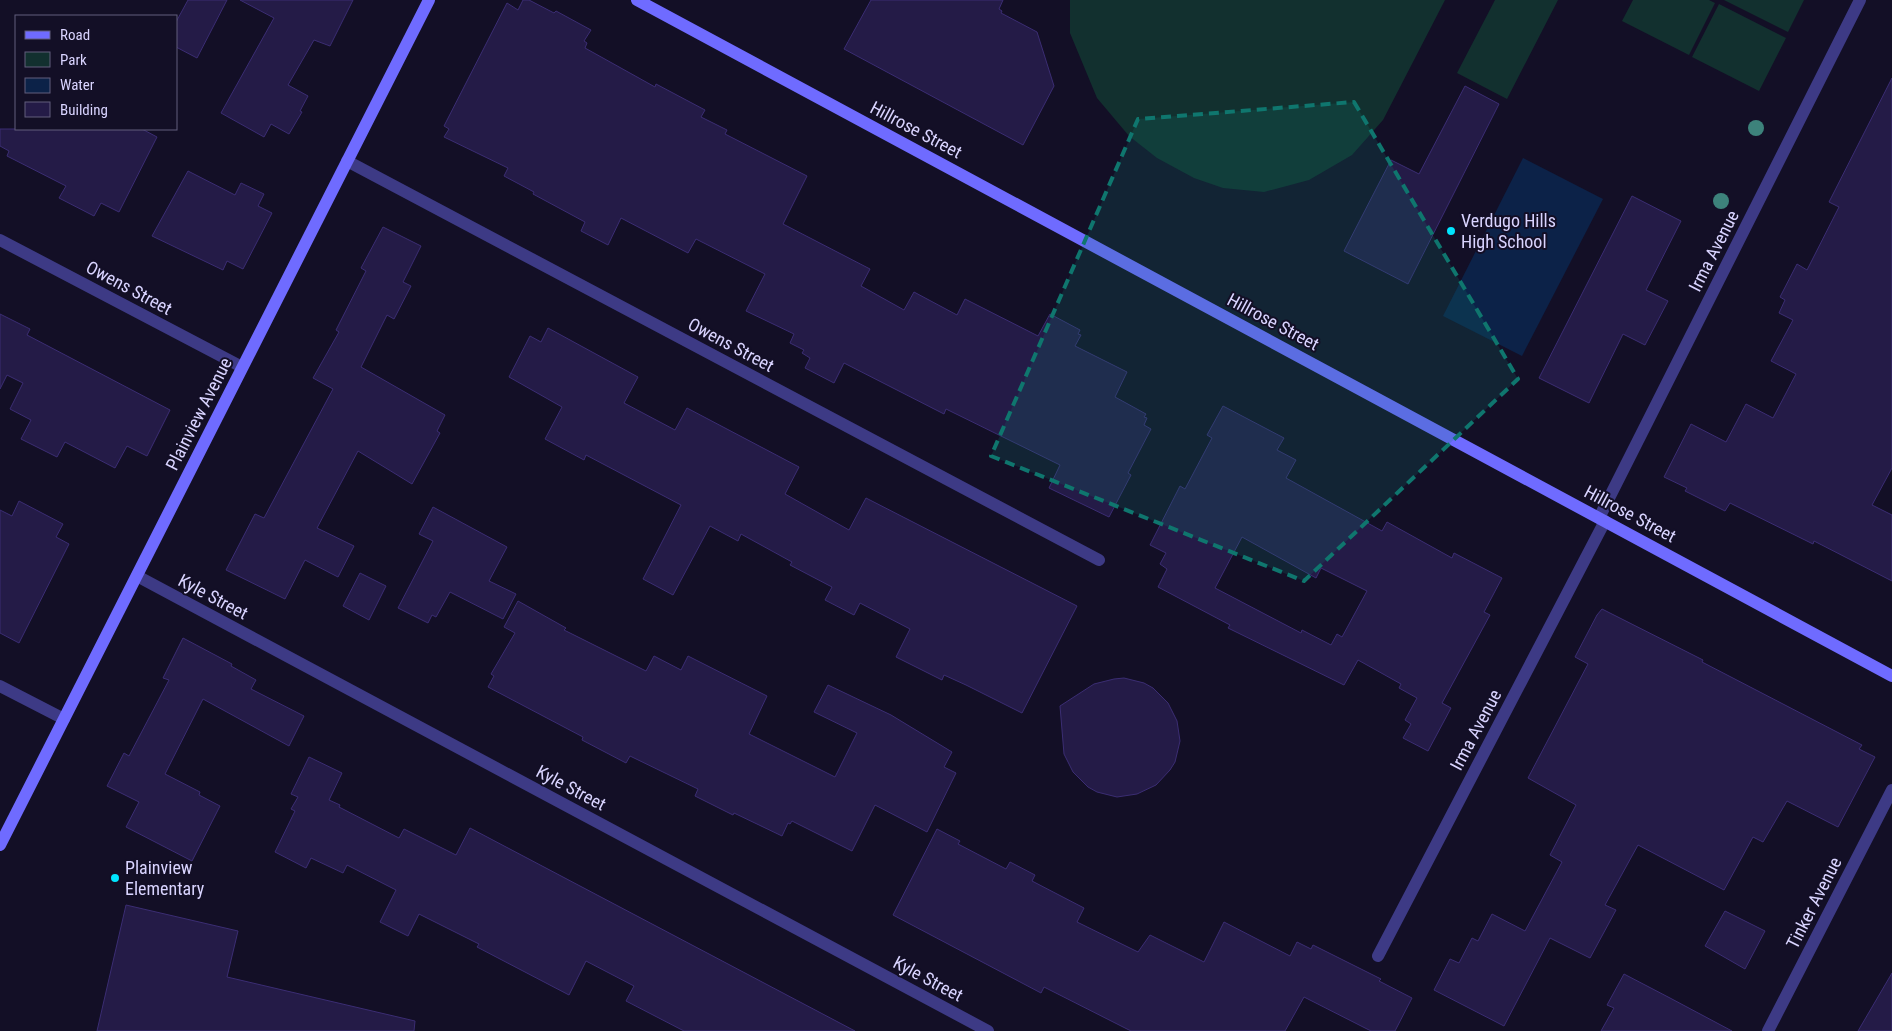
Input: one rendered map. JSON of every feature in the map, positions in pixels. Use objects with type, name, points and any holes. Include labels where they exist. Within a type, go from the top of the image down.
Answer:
[{"type":"street","name":"Plainview Avenue","points":[[0,845],[429,0]]},
{"type":"street","name":"Hillrose Street","points":[[637,0],[1892,676]]},
{"type":"street","name":"Irma Avenue","points":[[1378,956],[1602,519],[1860,0]]},
{"type":"street","name":"Owens Street","points":[[346,161],[1099,560]]},
{"type":"street","name":"Owens Street","points":[[0,240],[242,367]]},
{"type":"street","name":"Kyle Street","points":[[137,576],[988,1031]]},
{"type":"street","points":[[0,686],[64,720]]},
{"type":"street","name":"Tinker Avenue","points":[[1768,1031],[1892,790]]},
{"type":"highlighted area","points":[[1354,102],[1518,379],[1304,581],[991,456],[1138,119]]},
{"type":"green space","points":[[1070,0],[1445,0],[1383,120],[1352,155],[1309,180],[1264,192],[1223,188],[1194,178],[1157,158],[1129,136],[1097,98],[1070,33]]},
{"type":"green space","points":[[1495,0],[1558,0],[1507,99],[1457,73]]},
{"type":"green space","points":[[1633,0],[1709,0],[1715,3],[1689,55],[1622,21]]},
{"type":"green space","points":[[1724,0],[1804,0],[1788,32]]},
{"type":"green space","points":[[1719,4],[1786,38],[1759,91],[1692,57]]},
{"type":"water","points":[[1523,158],[1603,199],[1522,356],[1443,316]]},
{"type":"building","points":[[188,0],[227,0],[197,58],[178,48],[178,18]]},
{"type":"building","points":[[240,0],[353,0],[330,46],[314,40],[288,85],[308,96],[300,111],[302,112],[289,134],[271,124],[264,137],[221,113],[274,18]]},
{"type":"building","points":[[523,0],[529,0],[554,13],[556,11],[591,30],[584,41],[587,43],[585,48],[655,87],[656,84],[705,110],[701,117],[727,130],[725,134],[807,176],[783,224],[870,269],[861,286],[904,310],[914,292],[957,315],[965,299],[1038,336],[1050,314],[1080,330],[1078,334],[1081,335],[1075,346],[1127,372],[1115,397],[1146,414],[1144,417],[1147,418],[1144,425],[1151,429],[1128,473],[1131,475],[1109,517],[1049,488],[1060,465],[946,409],[944,414],[844,363],[834,383],[805,368],[810,358],[802,353],[804,350],[790,343],[794,334],[746,311],[765,274],[696,239],[688,253],[621,218],[608,245],[581,231],[585,222],[504,176],[508,168],[444,137],[449,129],[444,126],[507,3],[518,10]]},
{"type":"building","points":[[871,0],[1003,0],[999,9],[1002,11],[1001,13],[1037,32],[1054,86],[1023,145],[844,49]]},
{"type":"building","points":[[1892,78],[1892,468],[1872,505],[1892,515],[1892,581],[1814,541],[1813,544],[1730,503],[1725,511],[1685,491],[1687,488],[1664,477],[1691,424],[1726,442],[1746,404],[1773,418],[1796,374],[1771,361],[1793,320],[1779,313],[1785,300],[1780,297],[1797,264],[1807,270],[1839,207],[1829,202]]},
{"type":"building","points":[[1465,86],[1499,104],[1408,284],[1344,251],[1391,160],[1419,174]]},
{"type":"building","points":[[0,129],[144,130],[157,137],[119,212],[101,203],[94,216],[59,198],[66,186],[7,156],[9,151],[0,146]]},
{"type":"building","points":[[188,171],[235,195],[241,183],[264,194],[258,206],[272,213],[243,269],[227,261],[223,270],[152,236]]},
{"type":"building","points":[[1632,196],[1681,221],[1646,290],[1668,301],[1645,345],[1623,334],[1589,403],[1539,378]]},
{"type":"building","points":[[383,227],[421,246],[403,282],[411,286],[394,319],[387,315],[361,367],[445,415],[437,431],[440,433],[412,484],[358,451],[317,528],[354,546],[338,577],[305,560],[285,599],[226,570],[255,514],[264,518],[333,389],[313,378],[339,332],[336,330],[366,271],[361,268]]},
{"type":"building","points":[[0,314],[30,329],[27,335],[170,410],[147,456],[127,446],[115,468],[65,442],[57,457],[21,439],[31,420],[10,409],[23,383],[7,375],[0,389]]},
{"type":"building","points":[[548,328],[638,377],[624,403],[675,430],[687,408],[799,467],[785,494],[849,530],[866,498],[1077,606],[1022,713],[944,675],[942,680],[896,657],[910,629],[860,603],[854,615],[825,600],[832,587],[790,565],[792,562],[741,534],[738,541],[710,526],[673,595],[643,579],[681,505],[586,455],[584,460],[545,439],[562,407],[509,377],[530,336],[541,342]]},
{"type":"building","points":[[1223,406],[1284,438],[1277,450],[1296,460],[1286,478],[1382,531],[1387,522],[1452,558],[1454,553],[1502,578],[1484,612],[1490,615],[1442,703],[1451,708],[1428,751],[1403,738],[1411,724],[1405,720],[1417,698],[1399,688],[1401,684],[1358,660],[1344,685],[1228,628],[1230,625],[1158,587],[1167,569],[1160,564],[1166,553],[1150,545],[1180,486],[1185,489],[1212,438],[1207,435]],"holes":[[[1242,537],[1316,578],[1321,568],[1367,591],[1342,637],[1337,634],[1331,645],[1302,630],[1301,633],[1215,588]]]},
{"type":"building","points":[[19,501],[63,524],[56,537],[69,544],[19,643],[0,633],[0,510],[12,516]]},
{"type":"building","points":[[433,507],[507,547],[489,581],[516,594],[503,619],[450,592],[436,617],[432,615],[428,623],[398,608],[433,541],[419,534]]},
{"type":"building","points":[[360,573],[386,586],[369,620],[343,606]]},
{"type":"building","points":[[518,601],[566,628],[564,630],[646,671],[654,656],[681,670],[688,656],[767,696],[749,734],[835,777],[857,733],[814,712],[828,685],[891,715],[952,752],[944,767],[956,773],[927,832],[875,805],[852,851],[792,821],[790,824],[788,823],[782,836],[695,796],[698,789],[630,756],[626,763],[582,740],[583,737],[488,687],[494,676],[491,674],[515,633],[504,627]]},
{"type":"building","points":[[1602,609],[1703,660],[1702,662],[1862,745],[1859,749],[1875,757],[1838,827],[1787,801],[1763,842],[1753,837],[1724,890],[1638,845],[1605,905],[1616,910],[1590,958],[1550,938],[1504,1026],[1434,990],[1450,959],[1459,963],[1472,938],[1478,941],[1492,914],[1525,931],[1562,862],[1550,855],[1576,805],[1528,778],[1588,664],[1575,657]]},
{"type":"building","points":[[183,638],[232,664],[231,666],[256,680],[251,689],[304,716],[289,746],[203,699],[165,774],[200,792],[199,795],[220,806],[192,861],[126,827],[139,802],[107,786],[124,753],[129,756],[169,680],[163,678]]},
{"type":"building","points":[[1124,678],[1144,683],[1153,688],[1168,703],[1177,721],[1180,741],[1175,762],[1156,785],[1137,794],[1117,797],[1097,792],[1088,787],[1073,772],[1064,754],[1060,706],[1094,684]]},
{"type":"building","points":[[309,757],[342,773],[329,800],[399,838],[404,829],[456,855],[470,828],[855,1031],[684,1031],[626,1001],[634,986],[586,961],[569,995],[477,947],[479,944],[419,914],[408,936],[380,922],[396,890],[347,865],[343,873],[311,858],[306,868],[275,852],[295,811],[291,809],[298,797],[291,794]]},
{"type":"building","points":[[937,829],[960,841],[958,844],[1006,869],[1010,862],[1035,875],[1032,881],[1084,908],[1077,922],[1138,952],[1150,935],[1204,962],[1224,922],[1290,956],[1297,942],[1311,949],[1313,945],[1381,979],[1379,981],[1412,998],[1395,1031],[1371,1031],[1304,997],[1285,1031],[1131,1031],[1044,987],[1041,993],[893,915]]},
{"type":"building","points":[[126,905],[238,931],[227,977],[415,1021],[414,1031],[97,1031]]},
{"type":"building","points":[[1725,911],[1765,931],[1745,969],[1705,946]]},
{"type":"building","points":[[1892,973],[1892,1031],[1858,1031]]},
{"type":"building","points":[[1624,974],[1732,1031],[1601,1031],[1614,1008],[1607,1005]]},
{"type":"place","name":"Verdugo Hills High School","points":[[1451,231]]},
{"type":"place","name":"Plainview Elementary","points":[[115,878]]}]
